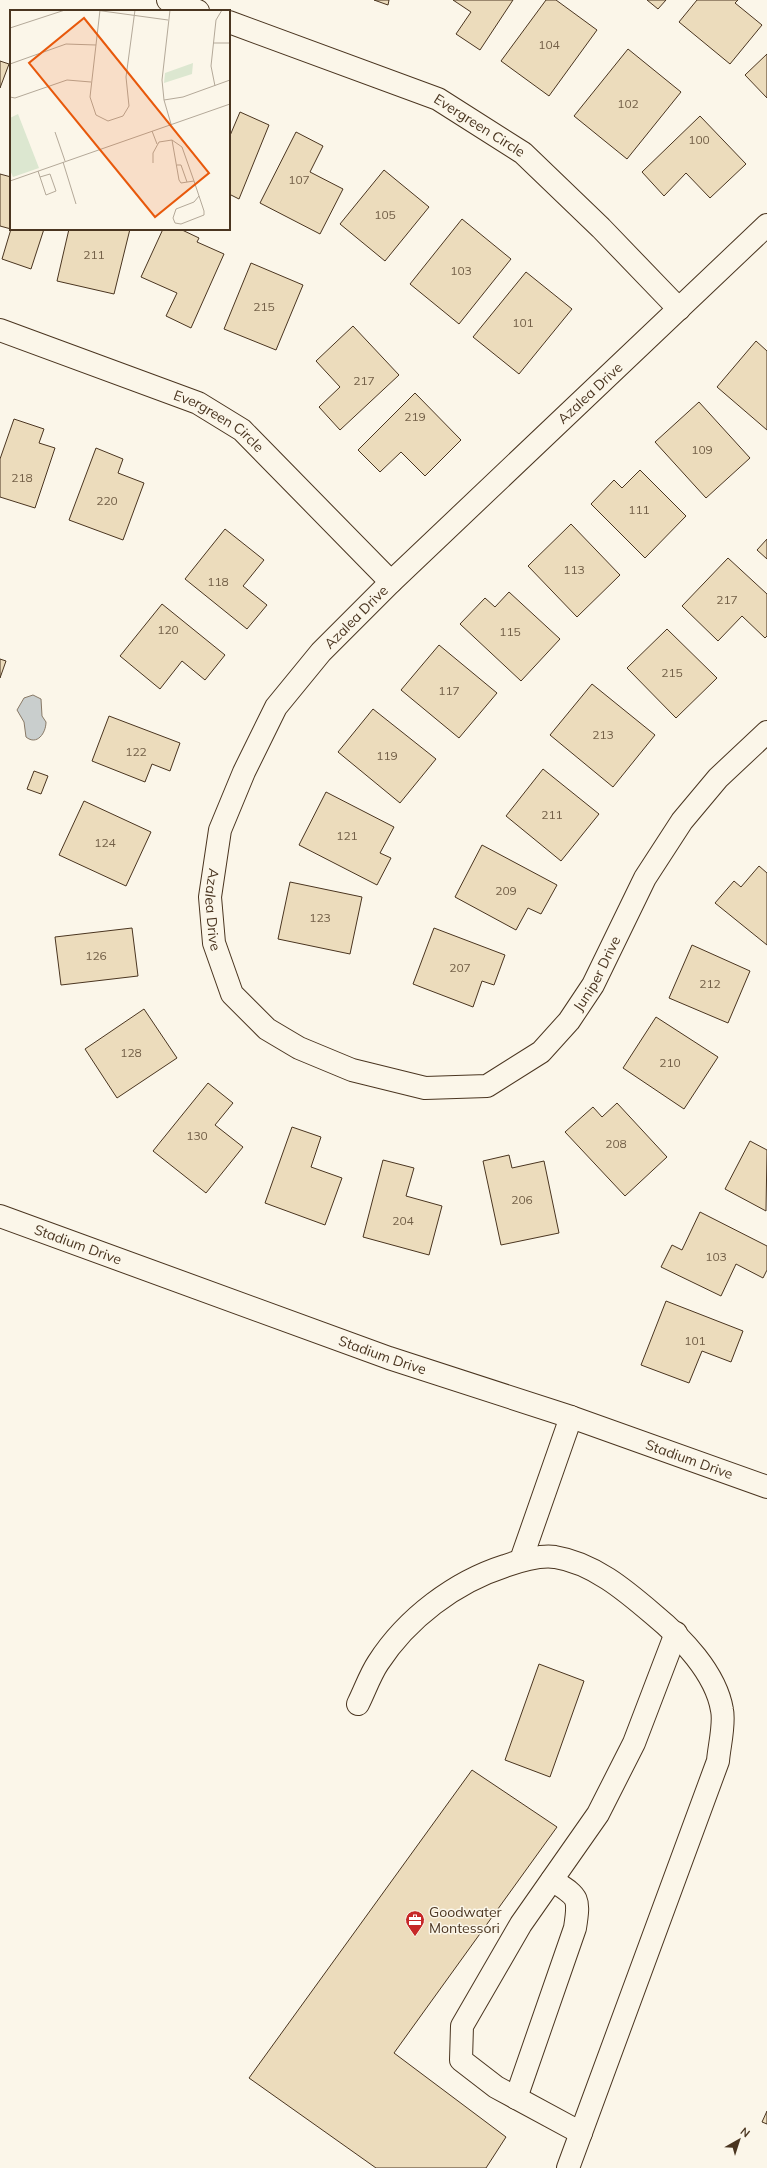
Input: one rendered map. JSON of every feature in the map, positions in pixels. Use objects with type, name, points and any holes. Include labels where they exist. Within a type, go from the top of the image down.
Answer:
[{"type":"street","points":[[168,0],[195,10]]},
{"type":"street","name":"Evergreen Circle","points":[[230,22],[431,96],[445,103],[523,153],[601,228],[679,309]]},
{"type":"street","name":"Azalea Drive","points":[[352,1070],[300,1048],[266,1029],[232,994],[214,944],[210,897],[220,830],[244,772],[276,707],[321,652],[390,582],[767,225]]},
{"type":"street","name":"Evergreen Circle","points":[[0,330],[198,403],[242,430],[390,582]]},
{"type":"street","name":"Juniper Drive","points":[[352,1070],[425,1088],[487,1086],[541,1052],[569,1021],[593,985],[644,878],[682,821],[718,778],[767,732]]},
{"type":"street","name":"Stadium Drive","points":[[0,1216],[389,1358],[571,1417],[767,1487]]},
{"type":"street","points":[[521,1560],[571,1417]]},
{"type":"street","points":[[358,1704],[378,1664],[397,1638],[429,1608],[458,1586],[489,1571],[521,1560],[554,1557],[592,1569],[637,1600],[676,1633],[710,1677],[722,1711],[718,1761],[568,2168]]},
{"type":"street","points":[[581,2133],[496,2087],[461,2060],[462,2026],[521,1924],[598,1814],[634,1743],[676,1633]]},
{"type":"street","points":[[516,2098],[575,1928],[579,1906],[572,1893],[552,1880]]},
{"type":"shaded area","points":[[33,695],[41,699],[42,716],[46,722],[43,734],[34,740],[26,737],[24,722],[17,710],[24,698]]},
{"type":"building","points":[[374,0],[389,0],[388,5]]},
{"type":"building","points":[[453,0],[513,0],[480,50],[456,34],[471,12]]},
{"type":"building","points":[[546,0],[556,0],[597,30],[549,96],[501,61]]},
{"type":"building","points":[[647,0],[666,0],[658,9]]},
{"type":"building","points":[[697,0],[738,0],[735,3],[762,25],[730,64],[679,22]]},
{"type":"building","points":[[628,49],[681,92],[627,159],[574,116]]},
{"type":"building","points":[[767,54],[767,98],[745,75]]},
{"type":"building","points":[[0,61],[9,64],[0,88]]},
{"type":"building","points":[[240,112],[269,125],[239,199],[230,194],[230,136]]},
{"type":"building","points":[[700,116],[746,164],[710,198],[686,173],[664,196],[642,172]]},
{"type":"building","points":[[296,132],[323,146],[310,172],[343,189],[320,234],[260,203]]},
{"type":"building","points":[[384,170],[429,207],[385,261],[340,224]]},
{"type":"building","points":[[0,174],[10,177],[10,229],[0,226]]},
{"type":"building","points":[[462,219],[511,259],[459,324],[410,284]]},
{"type":"building","points":[[11,230],[44,230],[31,269],[2,259]]},
{"type":"building","points":[[69,230],[130,230],[114,294],[57,281]]},
{"type":"building","points":[[163,230],[182,230],[199,238],[197,242],[224,254],[191,328],[166,316],[177,293],[141,277]]},
{"type":"building","points":[[251,263],[303,285],[276,350],[224,329]]},
{"type":"building","points":[[526,272],[572,309],[519,374],[473,337]]},
{"type":"building","points":[[353,326],[399,375],[340,430],[319,407],[340,387],[316,361]]},
{"type":"building","points":[[756,341],[767,351],[767,430],[717,387]]},
{"type":"building","points":[[415,393],[461,440],[425,476],[401,452],[380,472],[358,450]]},
{"type":"building","points":[[699,402],[750,458],[706,498],[655,442]]},
{"type":"building","points":[[14,419],[44,429],[39,443],[55,448],[35,508],[0,497],[0,459]]},
{"type":"building","points":[[96,448],[123,459],[118,473],[144,483],[123,540],[69,520]]},
{"type":"building","points":[[640,470],[686,516],[645,558],[591,504],[614,480],[622,488]]},
{"type":"building","points":[[571,524],[620,575],[577,617],[528,566]]},
{"type":"building","points":[[225,529],[264,560],[243,586],[267,605],[247,629],[185,579]]},
{"type":"building","points":[[767,539],[767,559],[757,550]]},
{"type":"building","points":[[728,558],[767,594],[767,636],[765,638],[742,616],[718,641],[682,606]]},
{"type":"building","points":[[509,592],[560,639],[521,681],[460,624],[485,598],[495,607]]},
{"type":"building","points":[[162,604],[225,655],[205,680],[182,661],[160,689],[120,656]]},
{"type":"building","points":[[667,629],[717,678],[676,718],[627,668]]},
{"type":"building","points":[[439,645],[497,693],[459,738],[401,690]]},
{"type":"building","points":[[0,659],[6,661],[0,678]]},
{"type":"building","points":[[592,684],[655,735],[613,787],[550,735]]},
{"type":"building","points":[[373,709],[436,759],[400,803],[338,752]]},
{"type":"building","points":[[109,716],[180,743],[170,771],[152,764],[145,782],[92,761]]},
{"type":"building","points":[[543,769],[599,814],[561,861],[506,816]]},
{"type":"building","points":[[34,771],[48,776],[41,794],[27,789]]},
{"type":"building","points":[[326,792],[394,827],[380,853],[391,858],[377,885],[299,845]]},
{"type":"building","points":[[84,801],[151,832],[126,886],[59,855]]},
{"type":"building","points":[[482,845],[557,885],[541,914],[528,908],[516,930],[455,897]]},
{"type":"building","points":[[759,866],[767,873],[767,945],[715,903],[734,881],[741,887]]},
{"type":"building","points":[[290,882],[362,897],[350,954],[278,939]]},
{"type":"building","points":[[132,928],[138,976],[61,985],[55,937]]},
{"type":"building","points":[[434,928],[505,955],[494,985],[482,981],[473,1007],[413,984]]},
{"type":"building","points":[[692,945],[750,971],[728,1023],[669,998]]},
{"type":"building","points":[[144,1009],[177,1058],[117,1098],[85,1049]]},
{"type":"building","points":[[656,1017],[718,1057],[684,1109],[623,1068]]},
{"type":"building","points":[[208,1083],[233,1103],[215,1125],[243,1147],[206,1193],[153,1151]]},
{"type":"building","points":[[617,1103],[667,1157],[625,1196],[565,1132],[593,1107],[602,1117]]},
{"type":"building","points":[[292,1127],[321,1137],[311,1167],[342,1178],[325,1225],[265,1203]]},
{"type":"building","points":[[750,1141],[767,1150],[766,1211],[725,1189]]},
{"type":"building","points":[[509,1155],[512,1168],[544,1161],[559,1233],[501,1245],[483,1161]]},
{"type":"building","points":[[383,1160],[414,1168],[406,1196],[442,1206],[429,1255],[363,1237]]},
{"type":"building","points":[[700,1212],[767,1246],[767,1270],[763,1278],[736,1264],[721,1296],[661,1267],[672,1245],[682,1250]]},
{"type":"building","points":[[666,1301],[743,1331],[731,1362],[702,1351],[689,1383],[641,1365]]},
{"type":"building","points":[[539,1664],[584,1681],[550,1777],[505,1760]]},
{"type":"building","points":[[472,1770],[557,1827],[394,2053],[506,2137],[486,2168],[376,2168],[249,2078]]},
{"type":"building","points":[[767,2111],[767,2124],[762,2122]]},
{"type":"place","name":"Goodwater Montessori","points":[[415,1937]]}]
